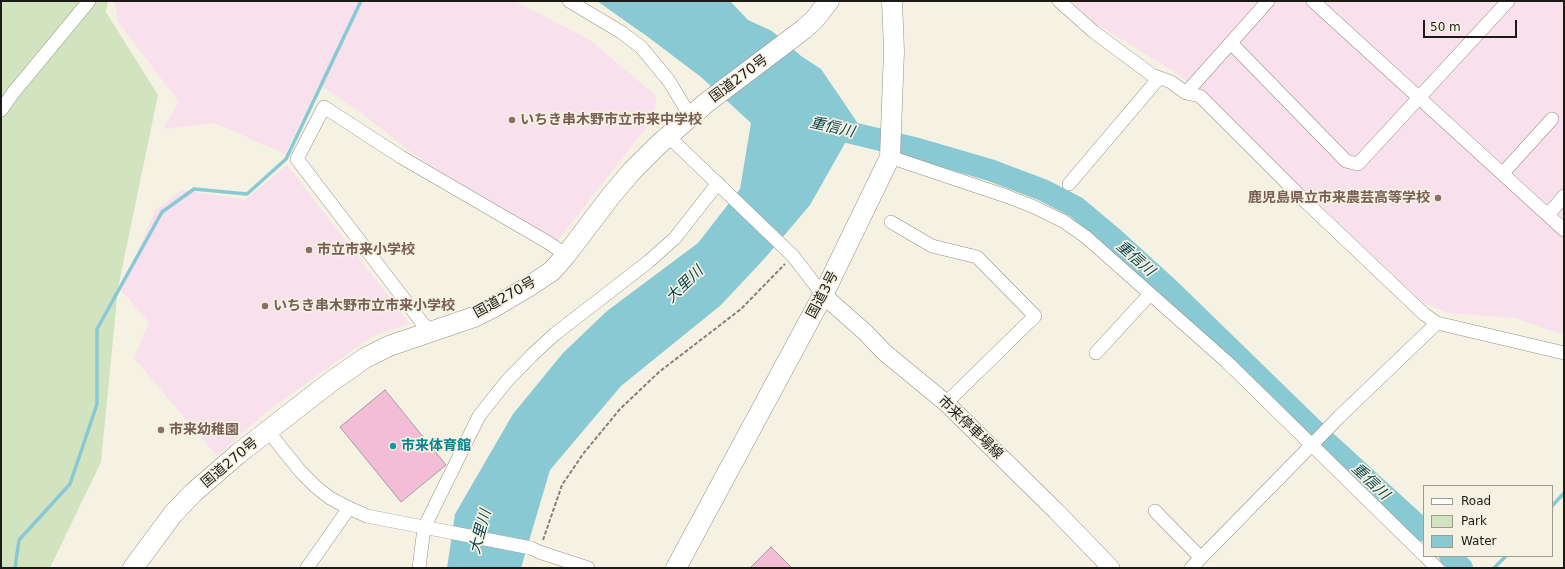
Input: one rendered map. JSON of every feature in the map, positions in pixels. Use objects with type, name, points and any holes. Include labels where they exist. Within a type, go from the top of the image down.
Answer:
[{"type":"highway","name":"国道270号","points":[[133,568],[173,514],[188,498],[218,470],[328,384],[365,358],[389,346],[474,317],[494,307],[552,271],[627,176],[690,116],[789,41],[814,20],[828,1]]},
{"type":"highway","name":"国道3号","points":[[676,568],[824,295],[890,157],[894,50],[892,1]]},
{"type":"main road","name":"市来停車場線","points":[[824,295],[866,333],[884,352],[946,403],[1056,511],[1111,568]]},
{"type":"street","points":[[1,110],[13,93],[89,1]]},
{"type":"street","points":[[569,1],[621,32],[641,47],[669,81],[690,116]]},
{"type":"street","points":[[1059,1],[1094,32],[1152,75],[1171,82],[1186,93],[1200,96],[1308,204],[1424,314],[1437,323],[1564,354]]},
{"type":"street","points":[[1186,93],[1268,1]]},
{"type":"street","points":[[1313,1],[1419,96],[1564,230]]},
{"type":"street","points":[[1231,42],[1346,161],[1358,164],[1508,1]]},
{"type":"street","points":[[1069,184],[1159,78]]},
{"type":"street","points":[[430,333],[297,159],[324,107],[401,157],[549,243],[566,255]]},
{"type":"street","points":[[1503,173],[1552,119]]},
{"type":"street","points":[[668,136],[790,253],[824,295]]},
{"type":"street","points":[[890,157],[1006,196],[1063,221],[1086,237],[1227,362],[1423,555]]},
{"type":"street","points":[[419,568],[430,528],[479,416],[506,382],[532,355],[555,334],[648,262],[675,238],[720,185]]},
{"type":"street","points":[[1548,214],[1564,196]]},
{"type":"street","points":[[891,222],[932,246],[977,257],[1035,316],[946,403]]},
{"type":"street","points":[[1096,353],[1150,294]]},
{"type":"street","points":[[1191,568],[1339,417],[1437,323]]},
{"type":"street","points":[[268,432],[300,471],[316,487],[330,498],[367,516],[535,550],[588,568]]},
{"type":"street","points":[[307,568],[349,508]]},
{"type":"street","points":[[1155,511],[1201,558]]},
{"type":"street","points":[[1425,557],[1437,568]]},
{"type":"path","points":[[535,550],[562,484],[583,454],[620,409],[659,372],[741,308],[790,253]]},
{"type":"shaded area","name":"いちき串木野市立市来中学校","points":[[114,1],[514,1],[590,40],[656,96],[654,118],[557,241],[425,163],[364,115],[319,84],[285,154],[215,123],[163,129],[179,102],[119,23]]},
{"type":"shaded area","name":"鹿児島県立市来農芸高等学校","points":[[1071,1],[1564,1],[1564,335],[1515,318],[1448,313],[1421,301],[1204,95],[1173,71],[1096,24]]},
{"type":"shaded area","name":"いちき串木野市立市来小学校","points":[[287,165],[410,324],[374,335],[266,412],[217,456],[134,358],[149,322],[121,290],[155,211],[182,190],[245,200]]},
{"type":"green space","points":[[1,1],[108,1],[106,12],[158,95],[118,288],[101,462],[50,568],[1,568]]},
{"type":"water","name":"大里川","points":[[597,1],[730,1],[748,20],[772,31],[801,56],[821,69],[857,122],[810,205],[765,258],[721,305],[621,386],[550,470],[521,568],[447,568],[455,514],[513,414],[563,353],[607,311],[698,243],[740,189],[751,123],[701,77]]},
{"type":"building","name":"市来体育館","points":[[385,390],[446,465],[401,502],[340,427]]},
{"type":"building","points":[[771,547],[792,568],[750,568]]},
{"type":"waterway","points":[[15,568],[19,540],[70,484],[97,404],[97,329],[162,212],[194,189],[247,194],[286,159],[361,1]]},
{"type":"waterway","name":"重信川","points":[[823,126],[918,149],[990,170],[1043,190],[1076,207],[1168,288],[1320,436],[1423,530]]},
{"type":"waterway","points":[[1553,505],[1564,493]]},
{"type":"waterway","name":"重信川","points":[[1451,557],[1462,568]]},
{"type":"waterway","points":[[1494,568],[1505,557]]},
{"type":"place","name":"いちき串木野市立市来中学校","points":[[512,120]]},
{"type":"place","name":"鹿児島県立市来農芸高等学校","points":[[1438,198]]},
{"type":"place","name":"市立市来小学校","points":[[309,250]]},
{"type":"place","name":"いちき串木野市立市来小学校","points":[[265,306]]},
{"type":"place","name":"市来幼稚園","points":[[161,430]]},
{"type":"place","name":"市来体育館","points":[[393,446]]}]
